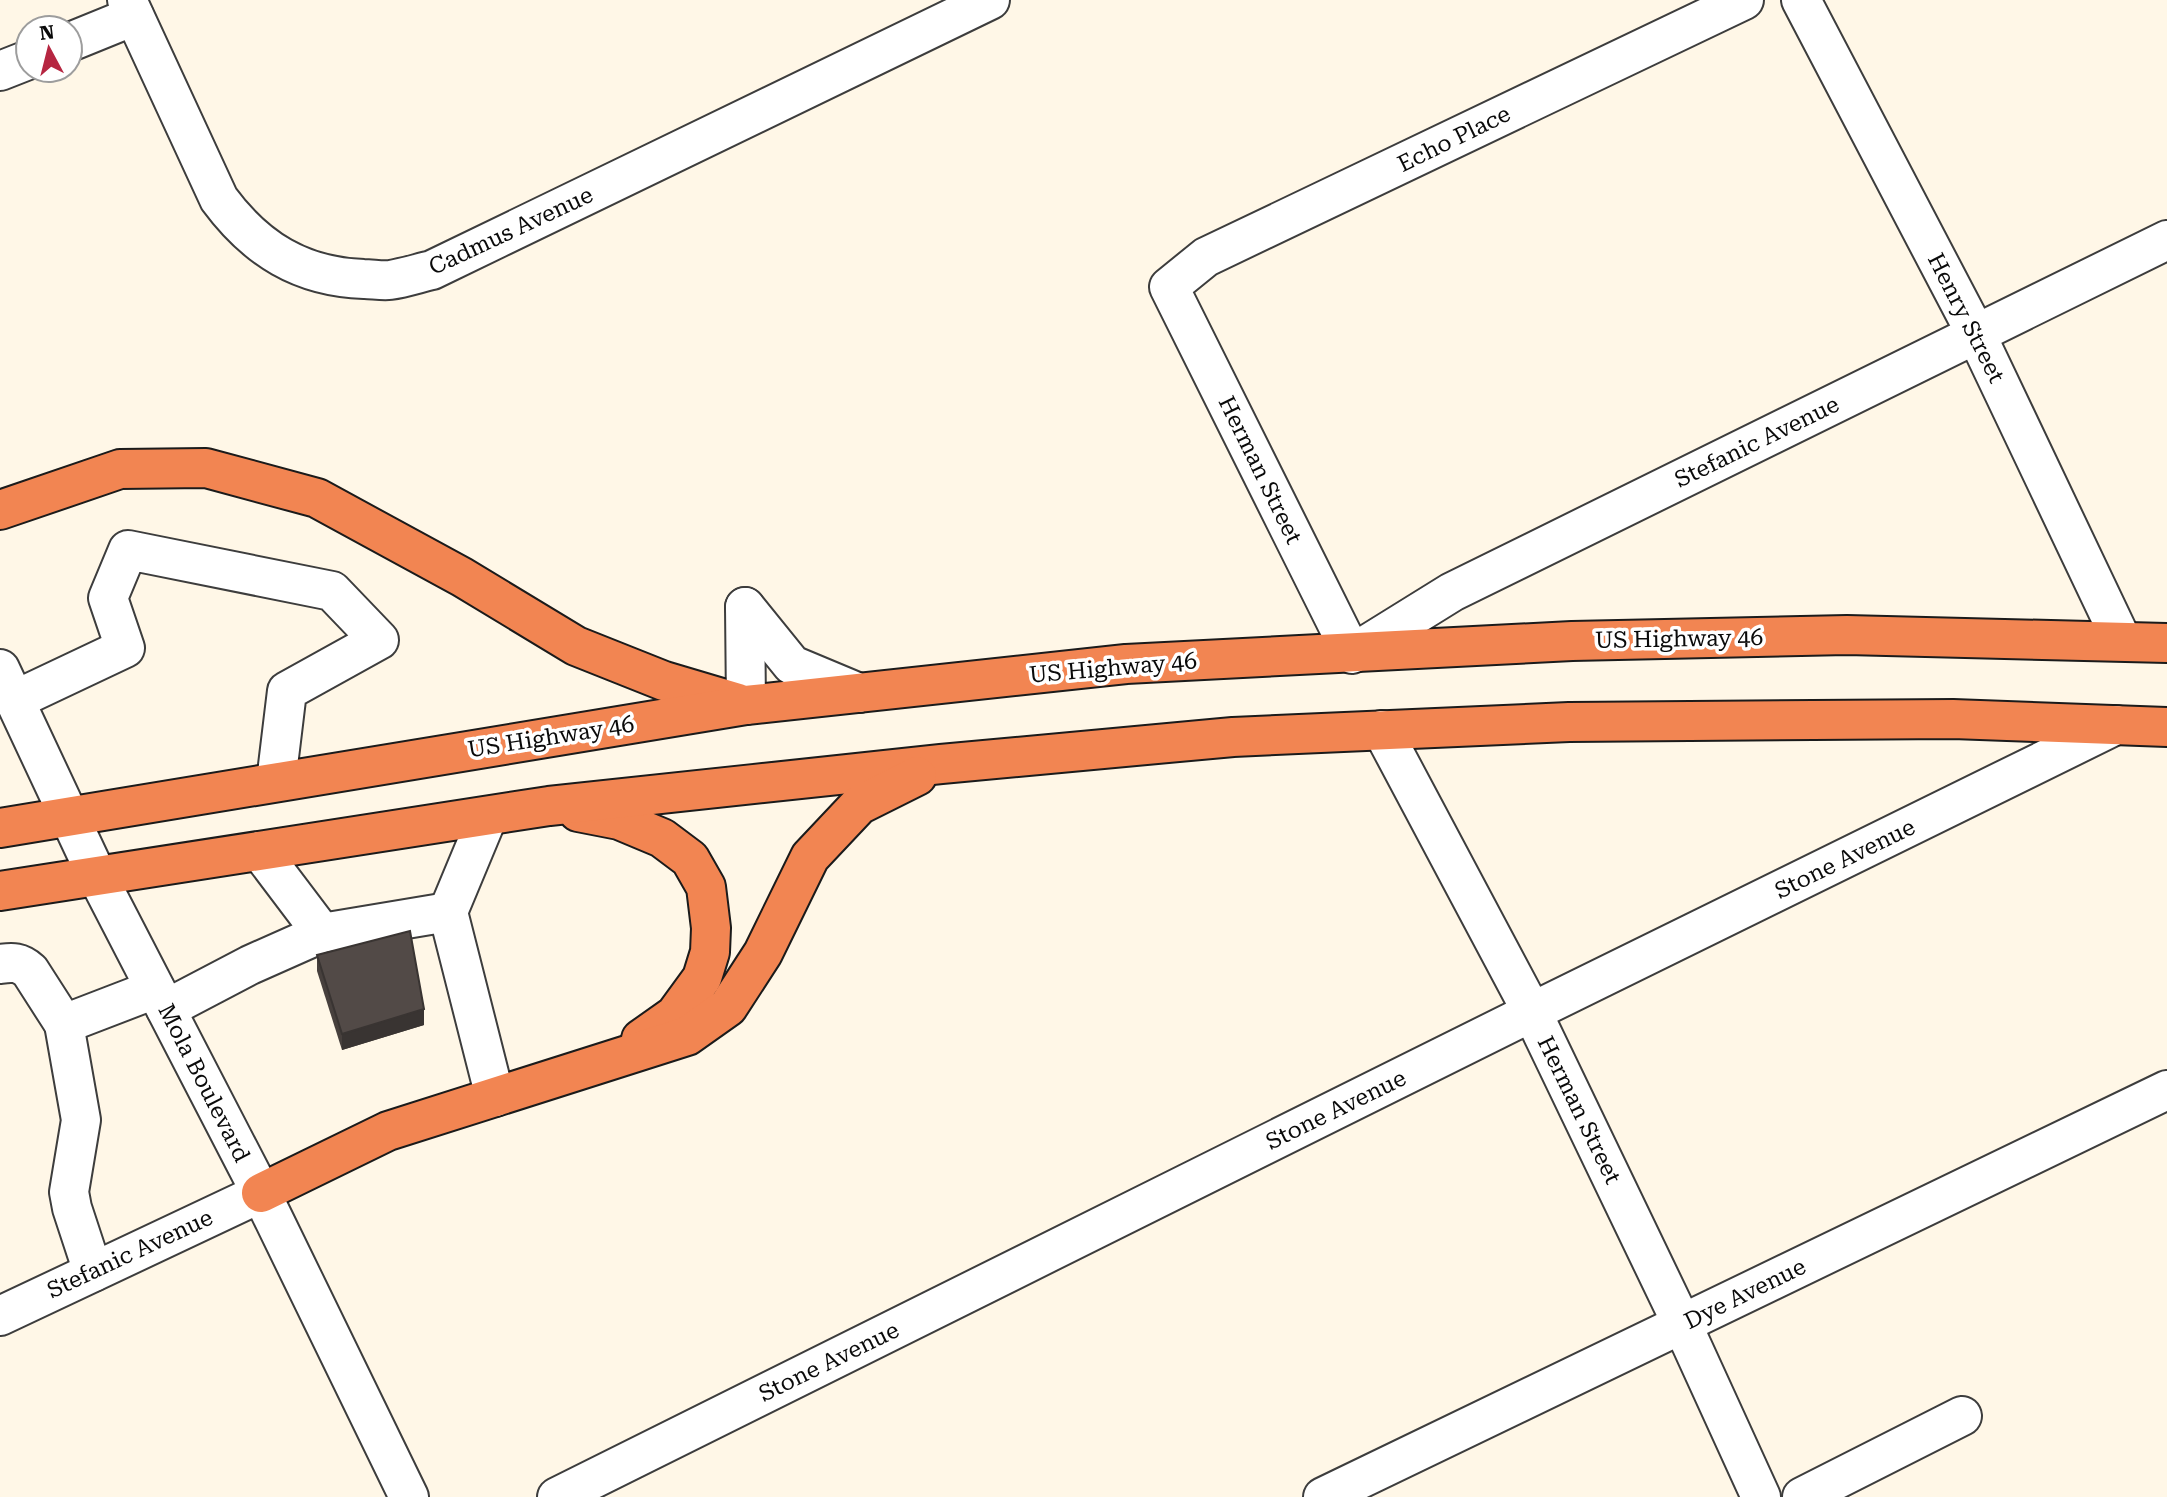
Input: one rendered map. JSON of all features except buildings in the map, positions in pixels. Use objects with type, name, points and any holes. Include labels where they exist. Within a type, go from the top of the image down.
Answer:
[{"type":"highway","points":[[0,510],[120,469],[206,468],[317,498],[462,577],[576,646],[664,681],[746,705]]},
{"type":"highway","name":"US Highway 46","points":[[0,828],[746,705],[1126,664],[1572,641],[1833,635],[2167,643]]},
{"type":"highway","points":[[0,891],[549,806],[941,764],[1233,737],[1569,722],[1953,719],[2116,725],[2164,733]]},
{"type":"highway","points":[[261,1193],[388,1131],[687,1036],[728,1007],[762,953],[810,857],[859,805],[941,764]]},
{"type":"highway","points":[[549,806],[619,820],[662,838],[690,859],[706,887],[711,928],[710,952],[702,978],[675,1016],[614,1059]]},
{"type":"street","name":"Cadmus Avenue","points":[[130,8],[219,200],[232,218],[265,247],[298,266],[337,278],[389,280],[432,270],[990,0]]},
{"type":"street","name":"Echo Place","points":[[1169,287],[1206,257],[1744,0]]},
{"type":"street","name":"Henry Street","points":[[1801,0],[1976,334],[2122,640]]},
{"type":"street","points":[[84,34],[130,8]]},
{"type":"street","name":"Stefanic Avenue","points":[[1352,654],[1452,592],[2167,240]]},
{"type":"street","name":"Herman Street","points":[[1169,287],[1352,654]]},
{"type":"street","points":[[7,684],[125,648],[108,598],[128,550],[332,591],[379,640],[287,691],[276,782]]},
{"type":"street","points":[[746,705],[745,607],[792,665],[859,693]]},
{"type":"street","name":"Mola Boulevard","points":[[7,684],[97,876],[261,1193],[409,1497]]},
{"type":"street","name":"Stone Avenue","points":[[558,1497],[1532,1012],[2116,725]]},
{"type":"street","name":"Herman Street","points":[[1382,730],[1532,1012],[1682,1324],[1761,1497]]},
{"type":"street","points":[[488,816],[448,912],[495,1097]]},
{"type":"street","points":[[260,851],[321,933]]},
{"type":"street","points":[[64,1024],[161,999],[250,965],[321,933],[448,912]]},
{"type":"street","points":[[0,964],[17,962],[30,971],[64,1024],[81,1120],[69,1192],[93,1272]]},
{"type":"street","name":"Dye Avenue","points":[[1323,1497],[2167,1090]]},
{"type":"street","name":"Stefanic Avenue","points":[[0,1316],[261,1193]]},
{"type":"street","points":[[1802,1497],[1962,1416]]}]
